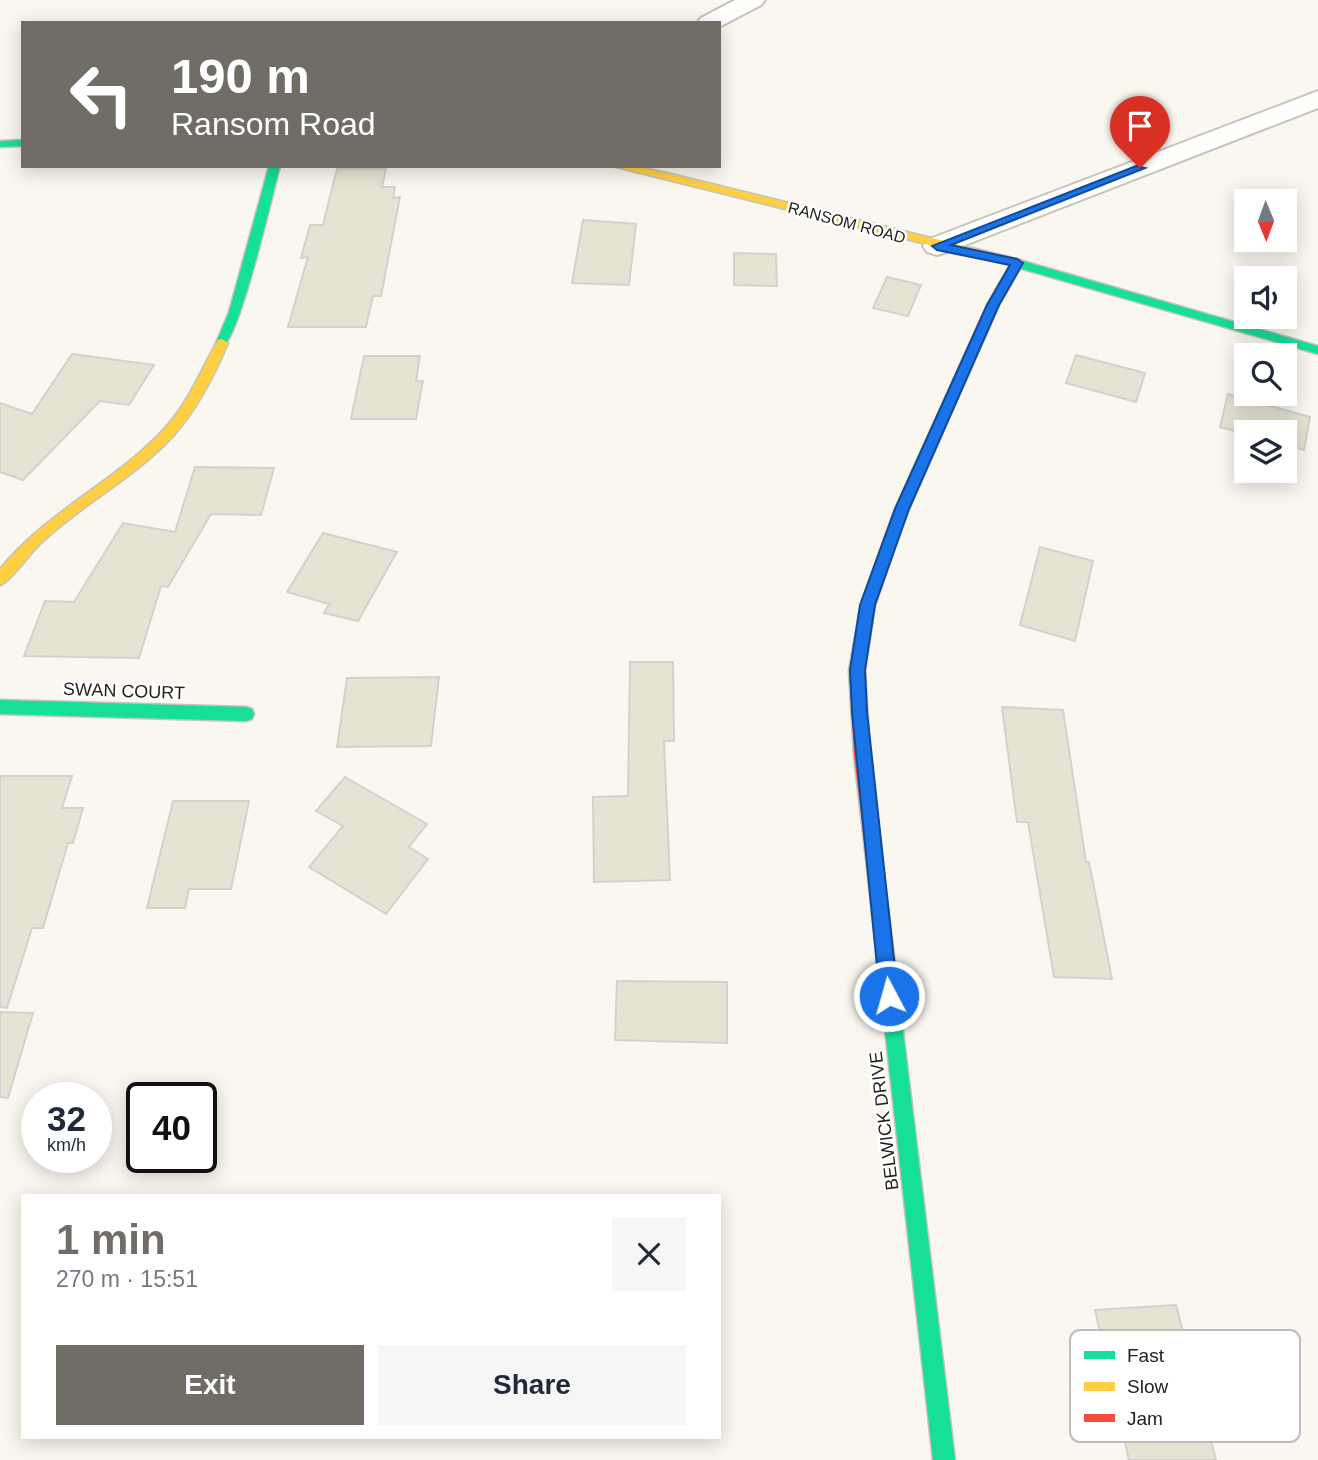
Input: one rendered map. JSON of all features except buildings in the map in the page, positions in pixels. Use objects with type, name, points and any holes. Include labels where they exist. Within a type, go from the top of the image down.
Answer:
[{"type":"street","points":[[713,21],[753,0]]},
{"type":"street","points":[[937,246],[1318,99]]},
{"type":"street","points":[[0,144],[21,143]]},
{"type":"street","points":[[0,579],[14,559],[72,508],[160,441],[205,384],[234,313],[274,168]]},
{"type":"street","name":"RANSOM ROAD","points":[[627,168],[684,180],[937,246],[1017,263],[1318,350]]},
{"type":"street","name":"BELWICK DRIVE","points":[[944,1460],[863,769],[857,670],[868,605],[902,509],[993,305],[1017,263]]},
{"type":"street","name":"SWAN COURT","points":[[0,708],[246,714]]},
{"type":"traffic: fast","points":[[0,144],[21,143]]},
{"type":"traffic: fast","points":[[222,343],[235,312],[274,168]]},
{"type":"traffic: fast","points":[[1016,263],[1318,350]]},
{"type":"traffic: fast","points":[[0,707],[246,714]]},
{"type":"traffic: fast","points":[[873,850],[944,1460]]},
{"type":"traffic: slow","points":[[627,168],[1016,263]]},
{"type":"traffic: slow","points":[[884,559],[902,509],[993,305],[1017,263]]},
{"type":"traffic: slow","points":[[0,579],[16,558],[35,540],[159,442],[196,396],[222,343]]},
{"type":"traffic: jam","points":[[873,850],[862,755],[857,670],[868,605],[884,559]]},
{"type":"route","points":[[889,996],[862,755],[857,670],[868,605],[902,509],[993,305],[1017,263],[937,246],[1140,168]]}]
